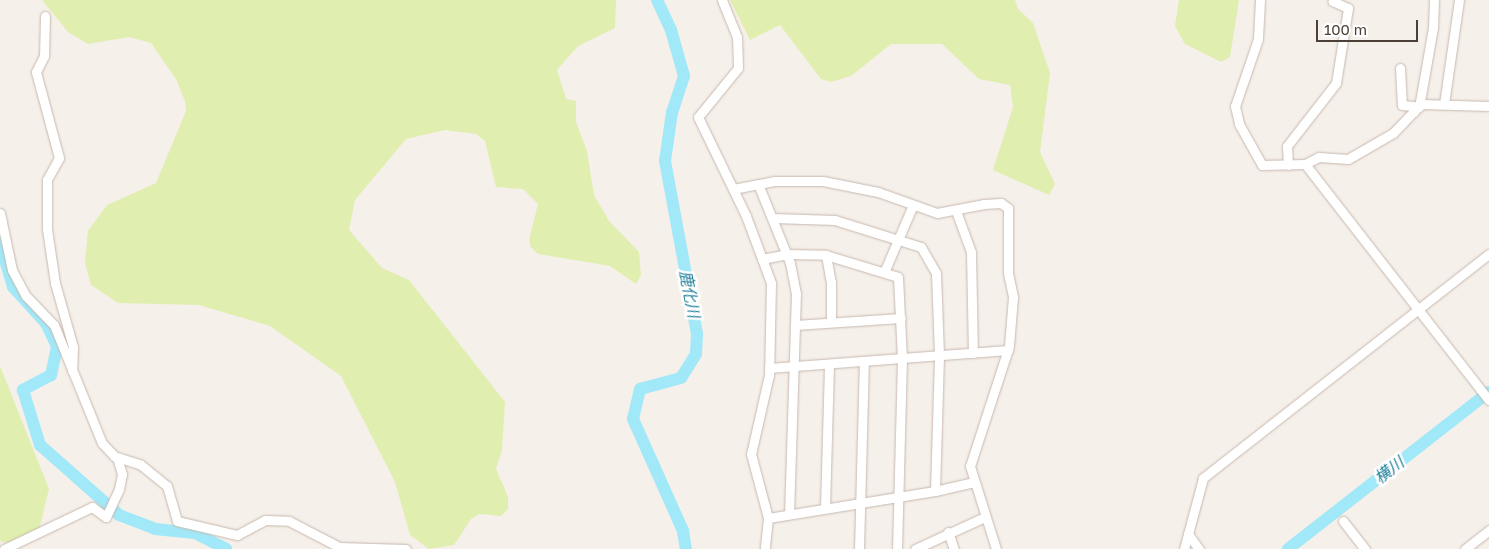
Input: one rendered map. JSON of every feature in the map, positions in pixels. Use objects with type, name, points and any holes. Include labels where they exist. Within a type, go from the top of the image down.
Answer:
[{"type":"street","points":[[722,0],[736,38],[738,68],[698,117],[733,188],[771,283],[769,368],[751,454],[768,518],[765,549]]},
{"type":"street","points":[[1260,0],[1258,39],[1235,112],[1262,165],[1306,164],[1319,158],[1348,159],[1392,133],[1417,109],[1444,104],[1489,106]]},
{"type":"street","points":[[1417,109],[1433,28],[1434,0]]},
{"type":"street","points":[[1444,104],[1459,0]]},
{"type":"street","points":[[1288,165],[1287,146],[1336,83],[1348,8],[1332,1]]},
{"type":"street","points":[[45,16],[44,56],[36,72],[59,158],[48,180],[47,229],[55,283],[73,347],[72,373]]},
{"type":"street","points":[[1400,68],[1402,106],[1413,106],[1417,109]]},
{"type":"street","points":[[1306,164],[1486,397]]},
{"type":"street","points":[[733,188],[758,184],[838,183],[936,213],[956,211],[984,204],[1008,208],[1008,273],[1014,298],[1008,350],[972,452],[974,482],[996,549]]},
{"type":"street","points":[[758,184],[786,254],[795,283],[789,514]]},
{"type":"street","points":[[885,270],[913,205]]},
{"type":"street","points":[[956,211],[971,252],[974,353]]},
{"type":"street","points":[[0,213],[12,270],[26,296],[54,325],[72,373],[94,413],[102,443],[117,458],[122,474],[113,504],[106,517],[92,507],[4,549]]},
{"type":"street","points":[[772,218],[835,220],[899,237],[922,246],[935,266],[939,355],[935,491]]},
{"type":"street","points":[[762,259],[786,254],[826,255],[885,270],[900,281],[902,359],[897,549]]},
{"type":"street","points":[[1184,549],[1202,478],[1489,254]]},
{"type":"street","points":[[826,255],[831,322]]},
{"type":"street","points":[[795,324],[901,318]]},
{"type":"street","points":[[769,368],[1008,350]]},
{"type":"street","points":[[859,549],[864,362]]},
{"type":"street","points":[[825,508],[829,364]]},
{"type":"street","points":[[117,458],[141,465],[166,486],[172,496],[172,516],[182,525],[237,535],[265,520],[289,521],[339,547],[406,549]]},
{"type":"street","points":[[768,518],[935,491],[974,482]]},
{"type":"street","points":[[915,549],[948,532],[985,517]]},
{"type":"street","points":[[1343,521],[1365,549]]},
{"type":"street","points":[[1465,549],[1489,530]]},
{"type":"street","points":[[948,532],[954,549]]},
{"type":"street","points":[[1188,534],[1199,549]]},
{"type":"green space","points":[[42,0],[616,0],[615,28],[578,46],[557,70],[566,99],[576,101],[576,122],[587,151],[594,195],[609,221],[639,252],[641,275],[636,284],[610,266],[538,254],[530,246],[530,236],[538,204],[523,189],[496,187],[485,141],[476,134],[445,130],[406,139],[355,200],[349,230],[382,268],[409,280],[505,402],[502,450],[496,469],[508,497],[508,509],[501,516],[480,514],[471,519],[454,545],[429,549],[410,535],[395,482],[341,376],[270,326],[199,305],[118,303],[91,285],[85,263],[88,231],[107,205],[156,183],[186,111],[185,101],[176,79],[151,43],[129,37],[88,44],[68,32]]},
{"type":"green space","points":[[730,0],[1015,0],[1018,9],[1033,23],[1050,73],[1040,152],[1055,184],[1049,195],[993,170],[1013,107],[1010,85],[979,79],[942,44],[891,44],[851,76],[831,82],[821,79],[780,25],[750,40]]},
{"type":"green space","points":[[1179,0],[1239,0],[1230,57],[1221,62],[1185,44],[1175,26]]},
{"type":"green space","points":[[0,366],[49,489],[39,530],[11,543],[0,541]]},
{"type":"waterway","name":"鹿化川","points":[[657,0],[671,30],[684,76],[672,112],[665,161],[697,334],[696,354],[681,378],[640,389],[633,419],[683,531],[686,549]]},
{"type":"waterway","points":[[0,243],[13,287],[46,323],[57,347],[51,375],[23,390],[40,445],[119,515],[155,529],[195,533],[226,549]]},
{"type":"waterway","name":"横川","points":[[1288,549],[1489,392]]}]
